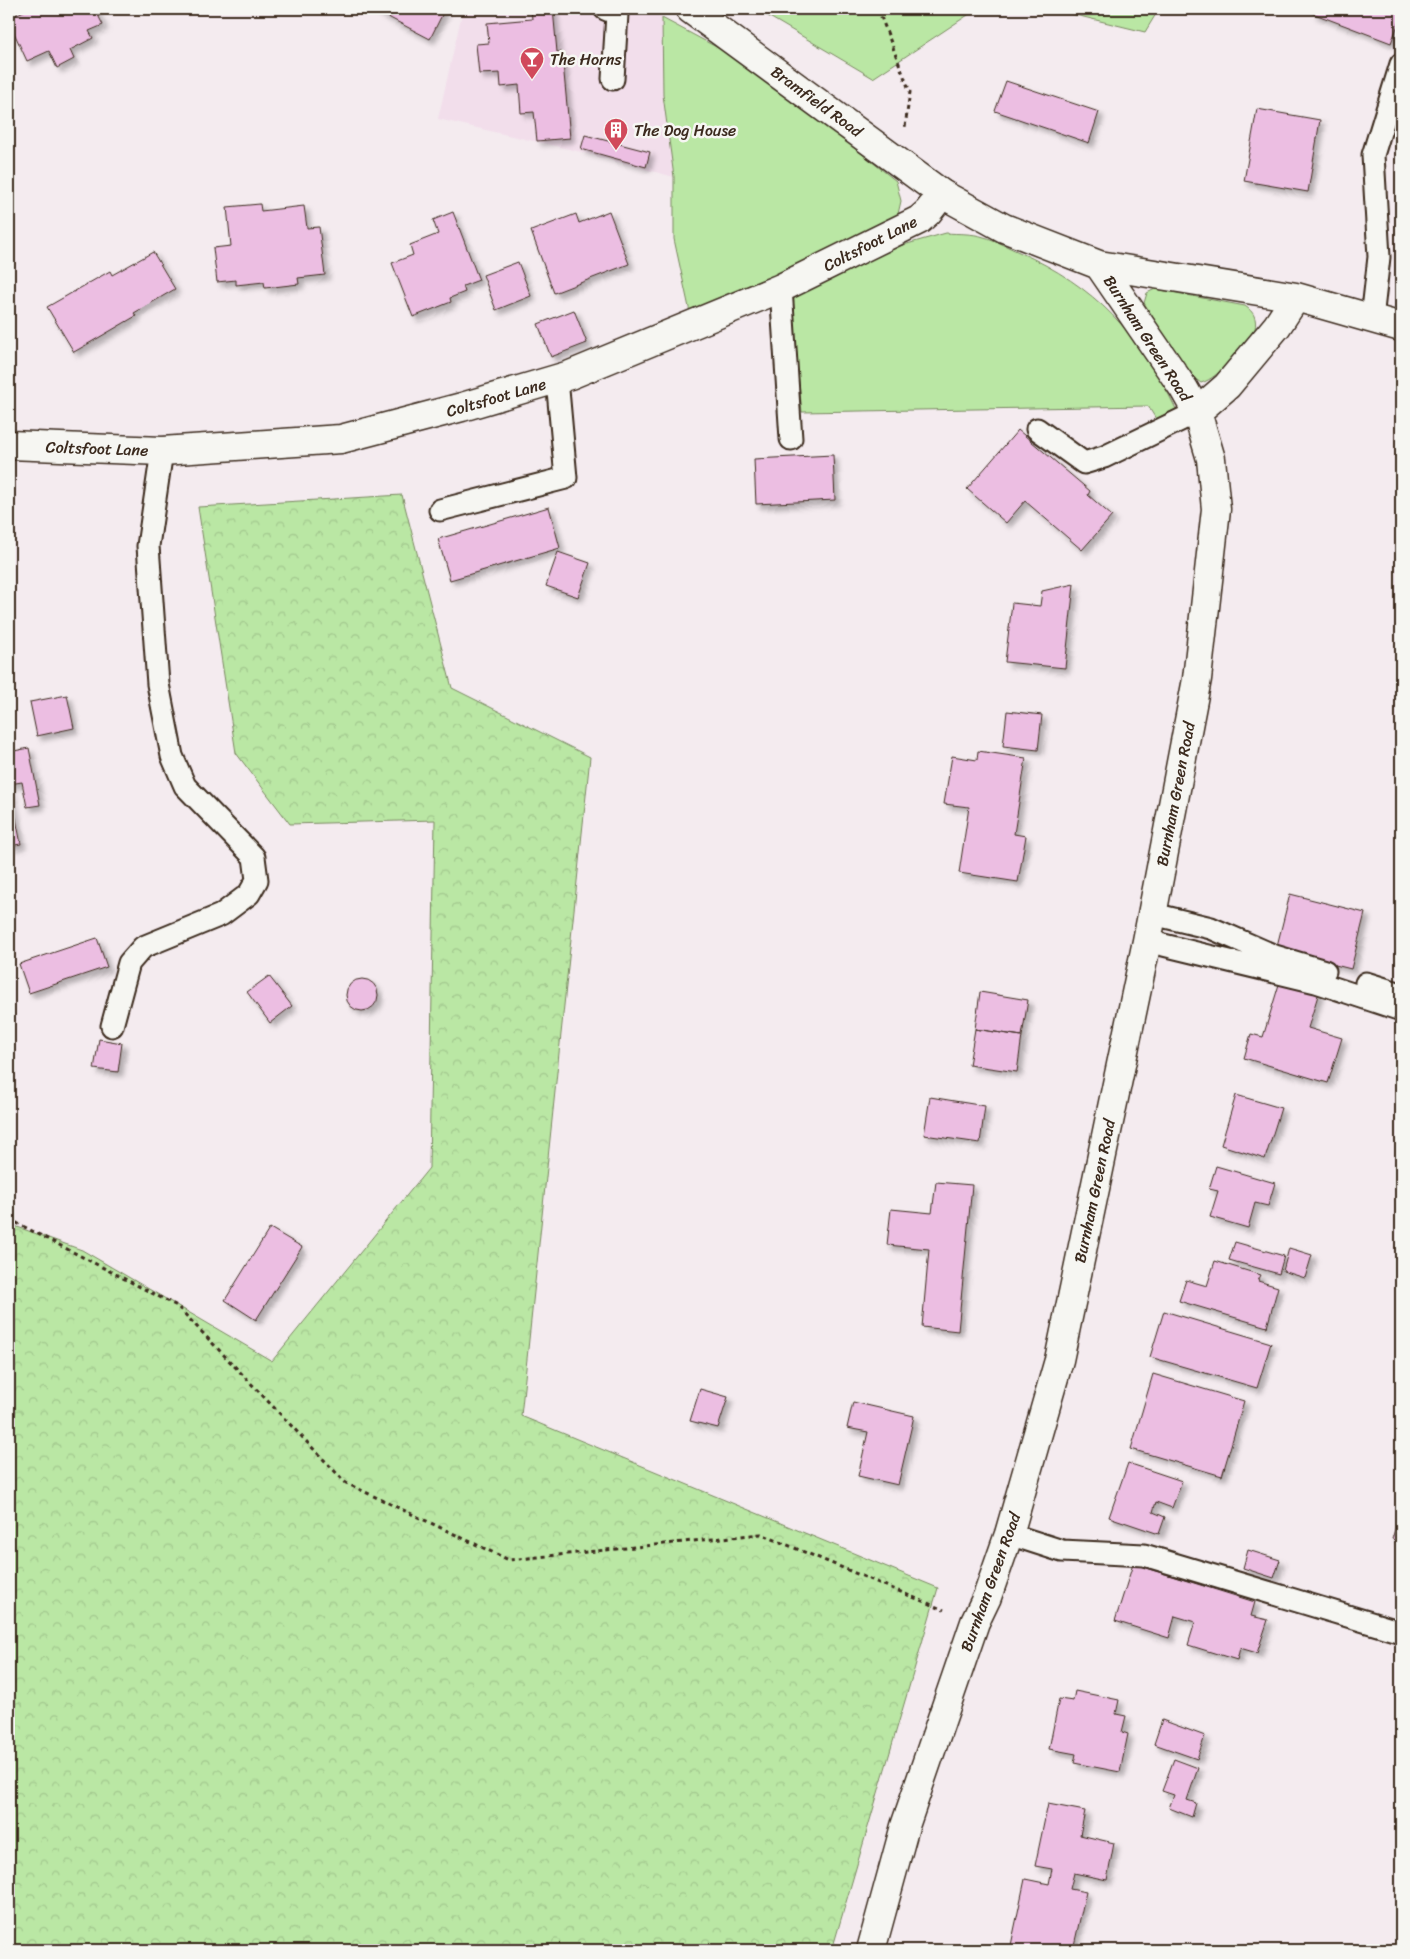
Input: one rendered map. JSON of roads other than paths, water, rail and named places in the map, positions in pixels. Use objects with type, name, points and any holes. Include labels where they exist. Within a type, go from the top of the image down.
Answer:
[{"type":"street","name":"Bramfield Road","points":[[690,9],[942,194],[1004,228],[1100,265],[1296,297],[1401,327]]},
{"type":"street","name":"Coltsfoot Lane","points":[[9,445],[162,451],[341,439],[462,407],[557,379],[781,288],[919,220],[942,194]]},
{"type":"street","name":"Burnham Green Road","points":[[871,1950],[905,1826],[975,1622],[1009,1534],[1059,1360],[1153,914],[1197,679],[1216,509],[1211,459],[1197,412],[1184,389],[1100,265]]},
{"type":"street","name":"Burnham Green Road","points":[[1197,412],[1226,386],[1277,326],[1296,297]]},
{"type":"lane","points":[[613,79],[614,10]]},
{"type":"lane","points":[[1372,319],[1379,257],[1373,155],[1401,64]]},
{"type":"lane","points":[[781,288],[791,439]]},
{"type":"lane","points":[[440,510],[566,478],[557,379]]},
{"type":"lane","points":[[1037,429],[1084,463],[1104,457],[1197,412]]},
{"type":"lane","points":[[112,1026],[128,962],[143,947],[221,915],[249,894],[257,880],[254,857],[185,786],[172,756],[158,684],[148,546],[162,451]]},
{"type":"lane","points":[[1153,914],[1211,928],[1275,956],[1401,994]]},
{"type":"lane","points":[[1147,942],[1316,982],[1401,1010]]},
{"type":"lane","points":[[1009,1534],[1062,1551],[1144,1556],[1401,1632]]},
{"type":"place","name":"The Horns","points":[[532,80]]},
{"type":"place","name":"The Dog House","points":[[616,151]]}]
